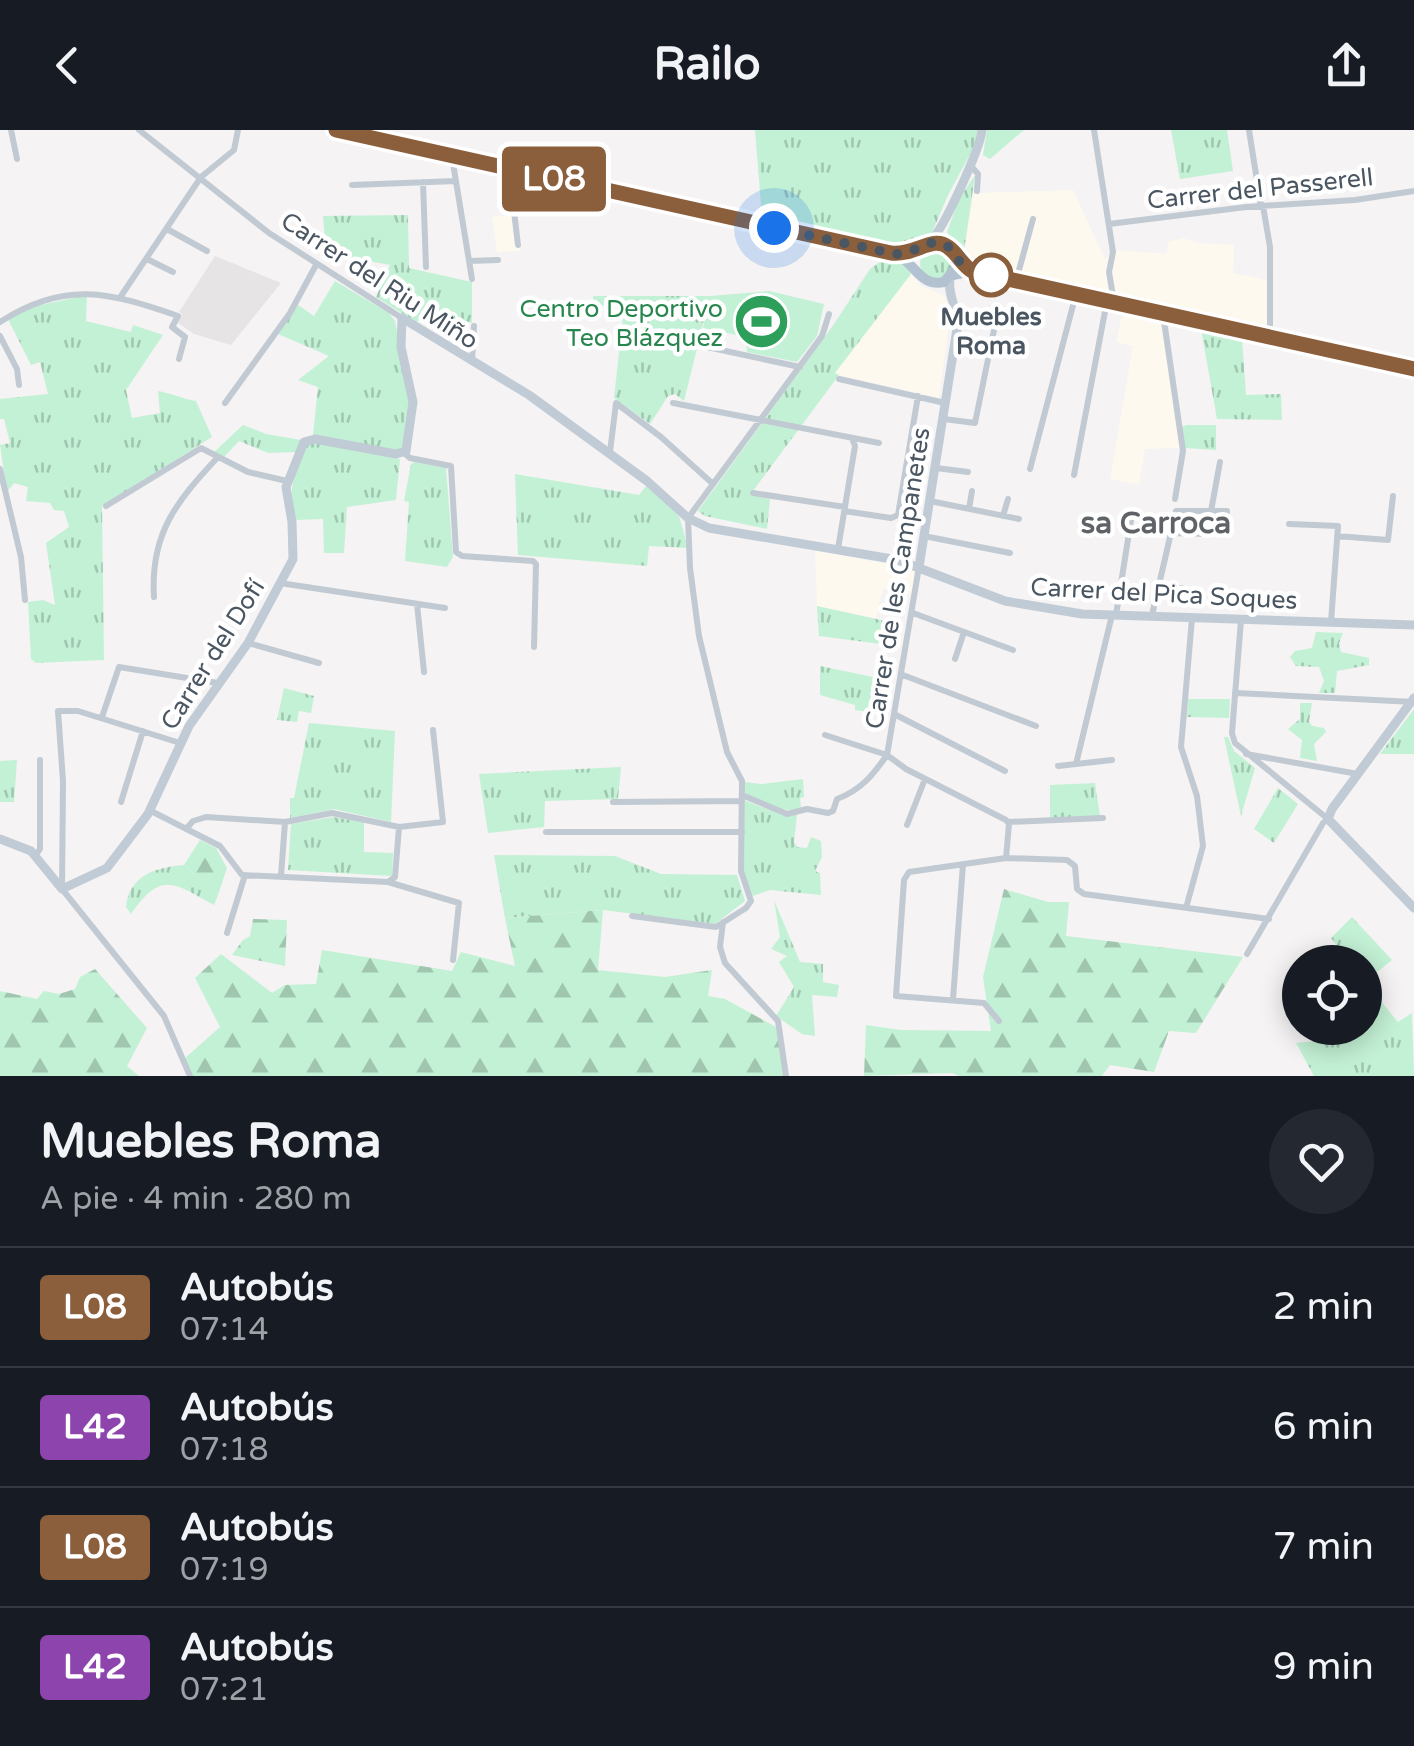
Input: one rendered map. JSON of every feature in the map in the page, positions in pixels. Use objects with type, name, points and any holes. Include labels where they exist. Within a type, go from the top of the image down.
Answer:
[{"type":"main road","points":[[336,130],[895,254],[934,284],[972,271],[1414,369]]},
{"type":"main road","points":[[895,254],[924,246],[952,252],[972,271]]},
{"type":"main road","points":[[916,269],[916,257],[924,246]]},
{"type":"main road","points":[[951,277],[952,252]]},
{"type":"street","points":[[11,130],[16,160]]},
{"type":"street","name":"Carrer del Riu Miño","points":[[139,130],[230,205],[316,264],[529,395],[610,452],[688,518],[723,532],[920,566]]},
{"type":"street","points":[[122,296],[200,180],[234,150],[238,130]]},
{"type":"street","points":[[924,246],[942,223],[971,166],[982,130]]},
{"type":"street","points":[[1074,475],[1110,301],[1113,252],[1094,130]]},
{"type":"street","points":[[1249,130],[1270,247],[1270,337]]},
{"type":"street","points":[[452,156],[472,280]]},
{"type":"street","points":[[971,166],[978,174],[976,191]]},
{"type":"street","points":[[509,168],[518,245]]},
{"type":"street","points":[[352,186],[456,181]]},
{"type":"street","points":[[423,182],[426,267]]},
{"type":"street","name":"Carrer del Passerell","points":[[1110,224],[1414,191]]},
{"type":"street","points":[[1016,281],[1032,219]]},
{"type":"street","points":[[942,223],[952,252]]},
{"type":"street","points":[[167,229],[207,251]]},
{"type":"street","points":[[146,259],[173,272]]},
{"type":"street","points":[[468,261],[498,260]]},
{"type":"street","points":[[225,404],[290,313],[316,264]]},
{"type":"street","points":[[950,296],[951,277]]},
{"type":"street","points":[[934,284],[950,296],[959,314],[994,321],[975,423],[944,419]]},
{"type":"street","points":[[0,322],[26,306],[92,292],[122,296],[178,316],[172,327],[185,337],[179,359]]},
{"type":"street","points":[[1030,469],[1076,294]]},
{"type":"street","points":[[1162,313],[1183,451],[1175,499]]},
{"type":"street","points":[[632,916],[716,928],[750,901],[742,882],[742,781],[727,752],[699,636],[688,518],[822,336],[830,314]]},
{"type":"street","name":"Carrer de les Campanetes","points":[[959,314],[914,613],[888,755],[925,780],[1008,822]]},
{"type":"street","points":[[402,318],[402,346],[413,402],[404,453]]},
{"type":"street","points":[[472,363],[474,326]]},
{"type":"street","points":[[0,336],[17,369],[19,385]]},
{"type":"street","points":[[707,347],[800,367]]},
{"type":"street","points":[[839,379],[946,403]]},
{"type":"street","points":[[752,493],[891,518],[898,515],[918,396]]},
{"type":"street","points":[[610,452],[616,403],[713,484]]},
{"type":"street","points":[[673,403],[879,443]]},
{"type":"street","points":[[106,506],[200,448],[248,472],[287,482],[302,446],[310,439],[404,453],[410,458],[451,466],[456,552],[462,556],[536,564],[534,647]]},
{"type":"street","points":[[838,549],[855,446],[852,440]]},
{"type":"street","points":[[154,597],[153,579],[168,515],[218,457]]},
{"type":"street","points":[[1211,510],[1220,462]]},
{"type":"street","points":[[936,468],[968,472]]},
{"type":"street","points":[[0,471],[22,557],[25,600]]},
{"type":"street","name":"Carrer del Dofí","points":[[62,888],[107,868],[150,811],[180,743],[248,644],[293,550],[287,482]]},
{"type":"street","points":[[969,508],[972,490]]},
{"type":"street","points":[[1337,536],[1388,540],[1392,496]]},
{"type":"street","points":[[1003,516],[1008,500]]},
{"type":"street","points":[[930,501],[1019,519]]},
{"type":"street","points":[[1152,615],[1176,510],[1227,511],[1226,523]]},
{"type":"street","points":[[1076,764],[1114,615],[1132,514]]},
{"type":"street","points":[[1289,524],[1338,526],[1331,622]]},
{"type":"street","points":[[1169,533],[1207,534]]},
{"type":"street","points":[[924,536],[1010,553]]},
{"type":"street","name":"Carrer del Pica Soques","points":[[920,566],[1017,604],[1114,615],[1414,625]]},
{"type":"street","points":[[280,582],[444,608]]},
{"type":"street","points":[[1157,591],[1184,588]]},
{"type":"street","points":[[417,604],[424,672]]},
{"type":"street","points":[[914,613],[1013,650]]},
{"type":"street","points":[[1186,908],[1204,846],[1196,796],[1181,746],[1192,616]]},
{"type":"street","points":[[1241,618],[1232,733],[1235,743],[1328,819],[1414,908]]},
{"type":"street","points":[[955,659],[964,632]]},
{"type":"street","points":[[248,644],[319,663]]},
{"type":"street","points":[[102,717],[118,667],[218,683]]},
{"type":"street","points":[[903,675],[1036,726]]},
{"type":"street","points":[[1236,693],[1413,701]]},
{"type":"street","points":[[1247,954],[1323,823],[1413,701]]},
{"type":"street","points":[[62,888],[63,780],[58,711],[78,710],[180,743]]},
{"type":"street","points":[[896,715],[1005,771]]},
{"type":"street","points":[[186,829],[192,821],[206,816],[284,822],[332,813],[399,827],[443,822],[433,730]]},
{"type":"street","points":[[122,802],[144,731]]},
{"type":"street","points":[[612,802],[742,798],[787,814],[807,808],[831,813],[837,799],[854,792],[888,755],[825,735]]},
{"type":"street","points":[[1244,753],[1358,774]]},
{"type":"street","points":[[1270,774],[1276,759]]},
{"type":"street","points":[[36,856],[40,849],[40,760]]},
{"type":"street","points":[[1058,766],[1112,760]]},
{"type":"street","points":[[907,824],[925,780]]},
{"type":"street","points":[[150,811],[220,846],[245,875],[388,882],[459,903],[453,960]]},
{"type":"street","points":[[1006,858],[1008,822],[1103,818]]},
{"type":"street","points":[[280,876],[284,822]]},
{"type":"street","points":[[388,882],[394,877],[399,827]]},
{"type":"street","points":[[546,832],[742,832]]},
{"type":"street","points":[[0,839],[23,846],[36,856],[62,888],[164,1016],[190,1076]]},
{"type":"street","points":[[999,1021],[984,1003],[899,998],[895,993],[904,880],[909,872],[1006,858],[1067,860],[1075,866],[1076,888],[1084,894],[1268,919]]},
{"type":"street","points":[[954,1000],[963,864]]},
{"type":"street","points":[[227,933],[245,875]]},
{"type":"street","points":[[723,921],[720,947],[725,962],[778,1021],[786,1076]]},
{"type":"shaded area","points":[[1073,190],[1105,259],[1115,250],[1167,254],[1168,242],[1183,238],[1234,245],[1233,273],[1267,280],[1268,329],[1164,307],[1161,325],[1180,448],[1145,449],[1139,484],[1110,479],[1133,346],[1116,342],[1126,298],[967,263],[963,258],[974,193]]},
{"type":"shaded area","points":[[517,215],[521,251],[497,252],[492,217]]},
{"type":"shaded area","points":[[215,256],[281,283],[231,345],[194,334],[178,323],[182,314],[179,312]]},
{"type":"shaded area","points":[[911,274],[920,285],[944,296],[951,310],[939,398],[834,374]]},
{"type":"shaded area","points":[[815,550],[914,569],[912,595],[883,588],[876,618],[817,606]]},
{"type":"green space","points":[[755,130],[978,130],[973,149],[931,235],[903,248],[762,217]]},
{"type":"green space","points":[[987,130],[1024,130],[990,159],[983,155]]},
{"type":"green space","points":[[1171,130],[1227,130],[1233,171],[1180,179]]},
{"type":"green space","points":[[975,175],[963,258],[947,232],[959,199]]},
{"type":"green space","points":[[408,215],[409,268],[472,282],[472,323],[456,319],[445,335],[376,297],[390,265],[326,253],[323,216]]},
{"type":"green space","points":[[936,247],[948,251],[952,263],[948,275],[936,279],[924,275],[920,263],[924,251]]},
{"type":"green space","points":[[884,259],[904,264],[911,274],[835,373],[839,375],[750,495],[770,499],[767,529],[705,516],[698,511],[870,269]]},
{"type":"green space","points":[[335,281],[389,313],[395,321],[411,403],[401,451],[313,435],[318,387],[298,380],[329,356],[278,334],[298,305],[314,316]]},
{"type":"green space","name":"Centro Deportivo Teo Blázquez","points":[[769,291],[824,304],[817,336],[797,362],[747,352],[746,337],[703,328],[710,296]]},
{"type":"green space","points":[[87,295],[86,321],[131,332],[133,325],[163,335],[126,390],[132,418],[160,413],[158,391],[163,392],[196,401],[212,437],[102,506],[104,660],[36,663],[31,659],[28,602],[43,600],[55,605],[46,543],[69,527],[64,511],[54,510],[50,503],[26,501],[28,487],[14,483],[7,492],[0,445],[10,443],[4,419],[0,419],[0,399],[48,394],[40,362],[31,365],[8,319],[27,308]]},
{"type":"green space","points":[[593,296],[710,296],[684,401],[675,394],[668,396],[650,424],[614,398],[624,308],[593,304]]},
{"type":"green space","points":[[1201,329],[1242,339],[1246,395],[1281,394],[1282,420],[1217,419]]},
{"type":"green space","points":[[243,425],[301,440],[296,452],[268,453],[239,441],[223,458],[213,453]]},
{"type":"green space","points":[[1216,425],[1216,450],[1185,448],[1182,427]]},
{"type":"green space","points":[[307,444],[400,459],[396,500],[347,507],[344,553],[324,553],[323,519],[296,520],[293,509],[296,472]]},
{"type":"green space","points":[[411,464],[446,468],[453,557],[447,567],[405,561],[409,502],[404,501]]},
{"type":"green space","points":[[515,474],[639,495],[647,485],[679,516],[688,548],[649,546],[647,566],[518,555]]},
{"type":"green space","points":[[817,606],[894,623],[889,645],[819,636]]},
{"type":"green space","points":[[1316,632],[1343,633],[1341,652],[1369,658],[1369,665],[1337,671],[1335,693],[1319,693],[1324,681],[1319,667],[1296,666],[1290,657],[1295,651],[1312,648]]},
{"type":"green space","points":[[820,666],[878,678],[870,712],[820,695]]},
{"type":"green space","points":[[284,688],[314,696],[311,713],[299,711],[297,722],[277,720]]},
{"type":"green space","points":[[1188,699],[1230,699],[1229,718],[1187,717]]},
{"type":"green space","points":[[1300,703],[1312,703],[1309,721],[1326,732],[1314,744],[1317,761],[1300,758],[1302,740],[1288,729],[1300,719]]},
{"type":"green space","points":[[1414,709],[1414,754],[1380,754]]},
{"type":"green space","points":[[309,723],[395,731],[391,822],[334,809],[290,818],[290,798],[294,798]]},
{"type":"green space","points":[[1224,737],[1255,768],[1241,816]]},
{"type":"green space","points":[[17,760],[14,802],[0,802],[0,761]]},
{"type":"green space","points":[[621,767],[618,799],[545,801],[544,827],[488,833],[479,774]]},
{"type":"green space","points":[[803,779],[801,808],[771,807],[744,792],[744,782]]},
{"type":"green space","points":[[1095,783],[1100,816],[1050,819],[1050,785]]},
{"type":"green space","points":[[1278,788],[1298,804],[1274,843],[1254,829]]},
{"type":"green space","points":[[744,800],[782,815],[797,815],[797,847],[807,848],[811,837],[821,841],[822,857],[815,871],[820,873],[821,895],[770,890],[753,896],[744,881]]},
{"type":"green space","points":[[333,817],[364,822],[364,852],[393,853],[392,876],[288,870],[291,824]]},
{"type":"green space","points":[[200,840],[216,848],[227,868],[218,895],[184,865]]},
{"type":"green space","points":[[494,855],[615,856],[661,874],[737,875],[745,901],[715,924],[603,910],[505,918]]},
{"type":"green space","points":[[184,865],[218,895],[214,905],[170,885],[152,891],[131,914],[126,907],[128,896],[139,880],[164,868]]},
{"type":"green space","points":[[1004,889],[1048,902],[1069,902],[1066,936],[1243,957],[1196,1033],[1169,1031],[1154,1072],[1110,1065],[1102,1076],[864,1076],[866,1025],[901,1030],[991,1031],[983,977]]},
{"type":"green space","points":[[774,900],[800,962],[823,964],[823,982],[839,985],[837,997],[812,995],[815,1036],[802,1034],[776,1016],[794,987],[779,962],[787,956],[771,949],[780,937]]},
{"type":"green space","points":[[603,910],[598,970],[665,977],[712,970],[708,996],[725,999],[776,1027],[785,1076],[193,1076],[184,1059],[220,1027],[195,978],[221,954],[272,993],[285,985],[316,984],[322,950],[452,971],[461,952],[515,966],[505,918]]},
{"type":"green space","points":[[1352,917],[1378,945],[1336,945],[1331,938]]},
{"type":"green space","points":[[253,919],[287,920],[285,966],[232,955],[250,936]]},
{"type":"green space","points":[[1382,949],[1392,960],[1382,968]]},
{"type":"green space","points":[[95,969],[147,1028],[127,1066],[139,1076],[0,1076],[0,991],[37,999],[44,991],[59,994],[75,989],[80,977]]},
{"type":"green space","points":[[1382,1002],[1398,1022],[1412,1013],[1414,1076],[1314,1076],[1297,1045],[1382,1045]]},
{"type":"bus line","name":"L08","points":[[336,130],[891,253],[908,254],[938,242],[949,247],[972,271],[1414,369]]},
{"type":"place","name":"Muebles Roma","points":[[991,275]]},
{"type":"place","name":"Centro Deportivo Teo Blázquez","points":[[762,322]]},
{"type":"district","name":"sa Carroca","points":[[1156,523]]},
{"type":"route","points":[[774,228],[895,254],[908,254],[938,242],[949,247],[972,271],[995,276],[991,275]]}]
